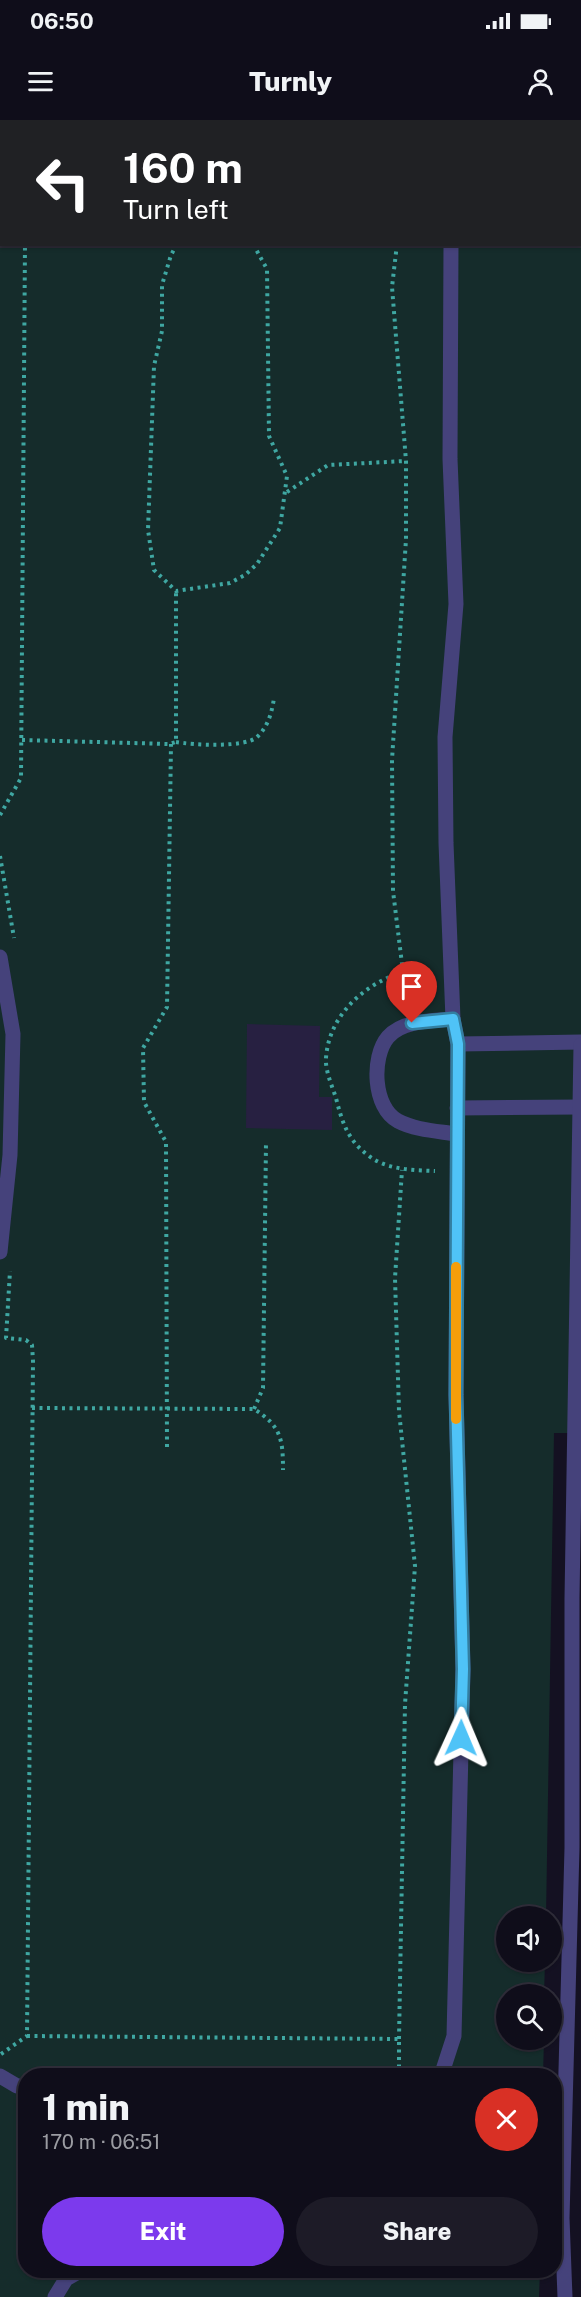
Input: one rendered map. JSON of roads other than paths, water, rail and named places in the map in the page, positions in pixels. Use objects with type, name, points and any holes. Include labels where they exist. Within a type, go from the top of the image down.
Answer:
[{"type":"street","points":[[444,2068],[454,2036],[463,1669],[456,1395],[458,1044],[453,1019],[445,749],[456,604],[450,459],[451,246]]},
{"type":"street","points":[[0,957],[13,1034],[5,1255]]},
{"type":"street","points":[[453,1019],[412,1023],[388,1036],[380,1052],[376,1074],[380,1098],[395,1120],[413,1127],[456,1134]]},
{"type":"street","points":[[458,1044],[581,1043],[576,1848],[562,2137]]},
{"type":"street","points":[[457,1108],[580,1107]]},
{"type":"street","points":[[0,2076],[18,2086]]},
{"type":"street","points":[[562,2264],[565,2297]]},
{"type":"street","points":[[56,2297],[68,2278]]}]
